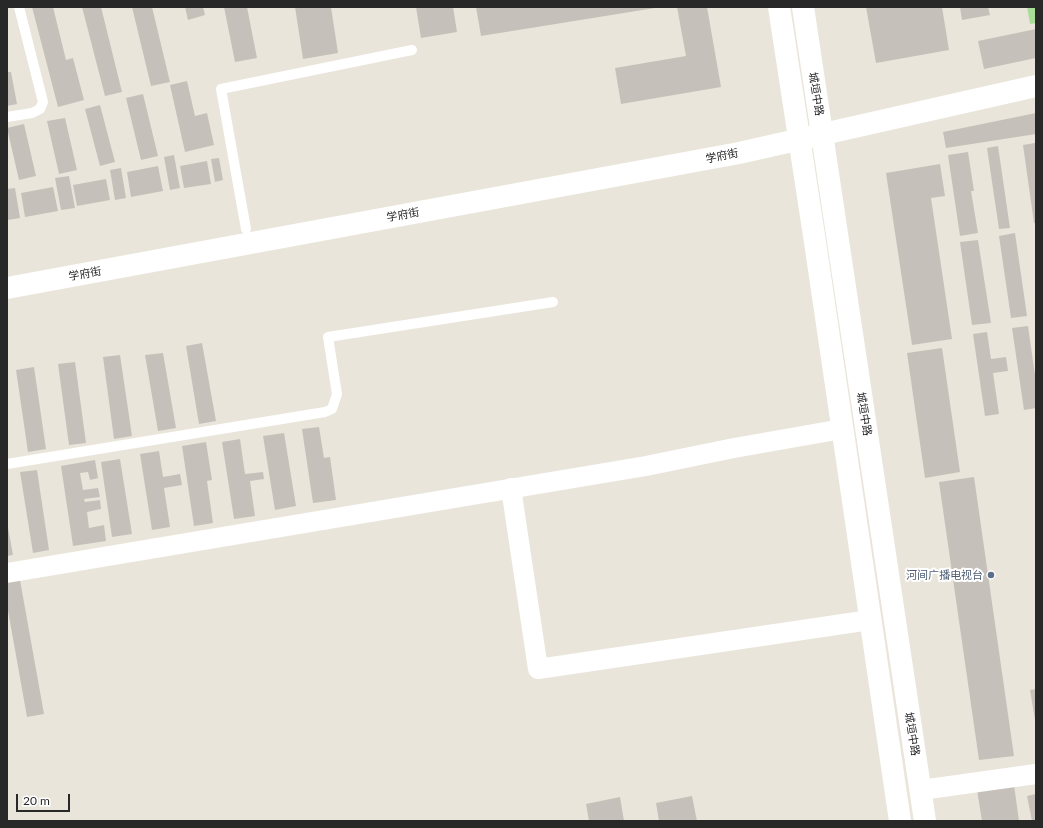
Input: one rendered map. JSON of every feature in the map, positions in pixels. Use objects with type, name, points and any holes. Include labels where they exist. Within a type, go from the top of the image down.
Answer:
[{"type":"street","points":[[779,7],[900,821]]},
{"type":"street","name":"城垣中路","points":[[803,7],[925,821]]},
{"type":"street","name":"学府街","points":[[7,288],[731,154],[1036,86]]},
{"type":"street","name":"学府街","points":[[7,273],[736,138],[799,139]]},
{"type":"street","points":[[7,573],[646,466],[734,448],[842,429]]},
{"type":"street","points":[[511,488],[538,669],[870,620]]},
{"type":"street","points":[[921,790],[1036,774]]},
{"type":"lane","points":[[7,117],[32,113],[40,109],[43,102],[19,7]]},
{"type":"lane","points":[[246,229],[221,89],[412,50]]},
{"type":"lane","points":[[7,464],[325,412],[332,408],[337,394],[328,337],[553,302]]},
{"type":"green space","points":[[1027,7],[1036,7],[1036,23],[1030,24]]},
{"type":"building","points":[[32,7],[53,7],[66,60],[73,58],[84,100],[58,107]]},
{"type":"building","points":[[82,7],[101,7],[122,92],[105,96]]},
{"type":"building","points":[[132,7],[152,7],[170,82],[151,86]]},
{"type":"building","points":[[185,7],[203,7],[205,15],[188,20]]},
{"type":"building","points":[[224,7],[247,7],[257,58],[235,62]]},
{"type":"building","points":[[295,7],[331,7],[338,53],[303,59]]},
{"type":"building","points":[[416,7],[453,7],[457,32],[421,38]]},
{"type":"building","points":[[476,7],[655,7],[655,8],[481,36]]},
{"type":"building","points":[[677,7],[707,7],[721,87],[621,104],[615,68],[686,56]]},
{"type":"building","points":[[866,7],[942,7],[949,50],[876,63]]},
{"type":"building","points":[[960,7],[988,7],[990,15],[962,20]]},
{"type":"building","points":[[1036,29],[1036,58],[984,69],[978,41]]},
{"type":"building","points":[[7,72],[11,72],[17,104],[7,106]]},
{"type":"building","points":[[187,81],[195,116],[207,113],[214,145],[185,152],[170,85]]},
{"type":"building","points":[[143,94],[158,156],[141,160],[126,98]]},
{"type":"building","points":[[100,105],[115,162],[100,166],[85,109]]},
{"type":"building","points":[[1036,113],[1036,134],[946,148],[943,132]]},
{"type":"building","points":[[65,118],[77,170],[59,174],[47,121]]},
{"type":"building","points":[[24,124],[36,176],[19,180],[7,128]]},
{"type":"building","points":[[1035,143],[1036,223],[1034,223],[1023,145]]},
{"type":"building","points":[[998,146],[1010,228],[999,229],[987,148]]},
{"type":"building","points":[[968,152],[974,191],[971,191],[978,233],[960,236],[948,155]]},
{"type":"building","points":[[174,155],[180,188],[170,190],[164,157]]},
{"type":"building","points":[[219,158],[223,180],[215,182],[211,159]]},
{"type":"building","points":[[207,161],[211,184],[184,188],[180,166]]},
{"type":"building","points":[[940,164],[945,196],[931,198],[952,339],[912,345],[886,173]]},
{"type":"building","points":[[158,166],[163,191],[131,197],[127,172]]},
{"type":"building","points":[[121,168],[126,198],[115,200],[110,170]]},
{"type":"building","points":[[69,176],[75,208],[61,210],[55,178]]},
{"type":"building","points":[[106,179],[110,200],[77,206],[73,185]]},
{"type":"building","points":[[53,187],[58,211],[25,217],[21,193]]},
{"type":"building","points":[[15,188],[20,218],[8,220],[7,189]]},
{"type":"building","points":[[1015,233],[1027,316],[1011,318],[999,236]]},
{"type":"building","points":[[978,240],[991,323],[972,325],[960,242]]},
{"type":"building","points":[[1028,326],[1036,382],[1036,408],[1024,410],[1012,328]]},
{"type":"building","points":[[987,332],[991,359],[1006,357],[1008,371],[993,373],[999,414],[985,416],[973,334]]},
{"type":"building","points":[[202,343],[216,421],[199,424],[186,346]]},
{"type":"building","points":[[942,348],[960,472],[925,478],[907,353]]},
{"type":"building","points":[[163,353],[176,428],[158,431],[145,355]]},
{"type":"building","points":[[120,355],[132,436],[114,439],[103,357]]},
{"type":"building","points":[[75,362],[86,443],[69,445],[58,364]]},
{"type":"building","points":[[34,367],[46,449],[28,452],[16,370]]},
{"type":"building","points":[[319,427],[324,458],[330,457],[336,500],[313,503],[302,429]]},
{"type":"building","points":[[284,433],[296,506],[275,510],[263,436]]},
{"type":"building","points":[[240,439],[245,474],[263,472],[264,479],[250,481],[255,516],[234,519],[222,442]]},
{"type":"building","points":[[206,442],[212,480],[207,481],[213,523],[194,526],[182,446]]},
{"type":"building","points":[[159,451],[163,477],[180,474],[182,485],[164,488],[170,527],[152,530],[140,454]]},
{"type":"building","points":[[120,459],[132,534],[112,537],[101,462]]},
{"type":"building","points":[[95,460],[98,478],[90,480],[88,472],[80,473],[83,490],[98,488],[100,497],[84,499],[85,502],[100,500],[101,509],[87,512],[89,528],[104,525],[106,541],[73,546],[61,466]]},
{"type":"building","points":[[37,470],[49,550],[33,553],[20,472]]},
{"type":"building","points":[[974,477],[1014,756],[979,760],[939,482]]},
{"type":"building","points":[[7,522],[13,555],[7,556]]},
{"type":"building","points":[[20,580],[44,714],[27,717],[7,605],[7,582]]},
{"type":"building","points":[[1036,689],[1036,720],[1035,720],[1030,690]]},
{"type":"building","points":[[1014,785],[1019,821],[982,821],[977,790]]},
{"type":"building","points":[[1036,794],[1036,821],[1032,821],[1027,796]]},
{"type":"building","points":[[692,796],[697,821],[659,821],[656,803]]},
{"type":"building","points":[[620,797],[624,821],[589,821],[586,804]]},
{"type":"place","name":"河间广播电视台","points":[[991,575]]}]
